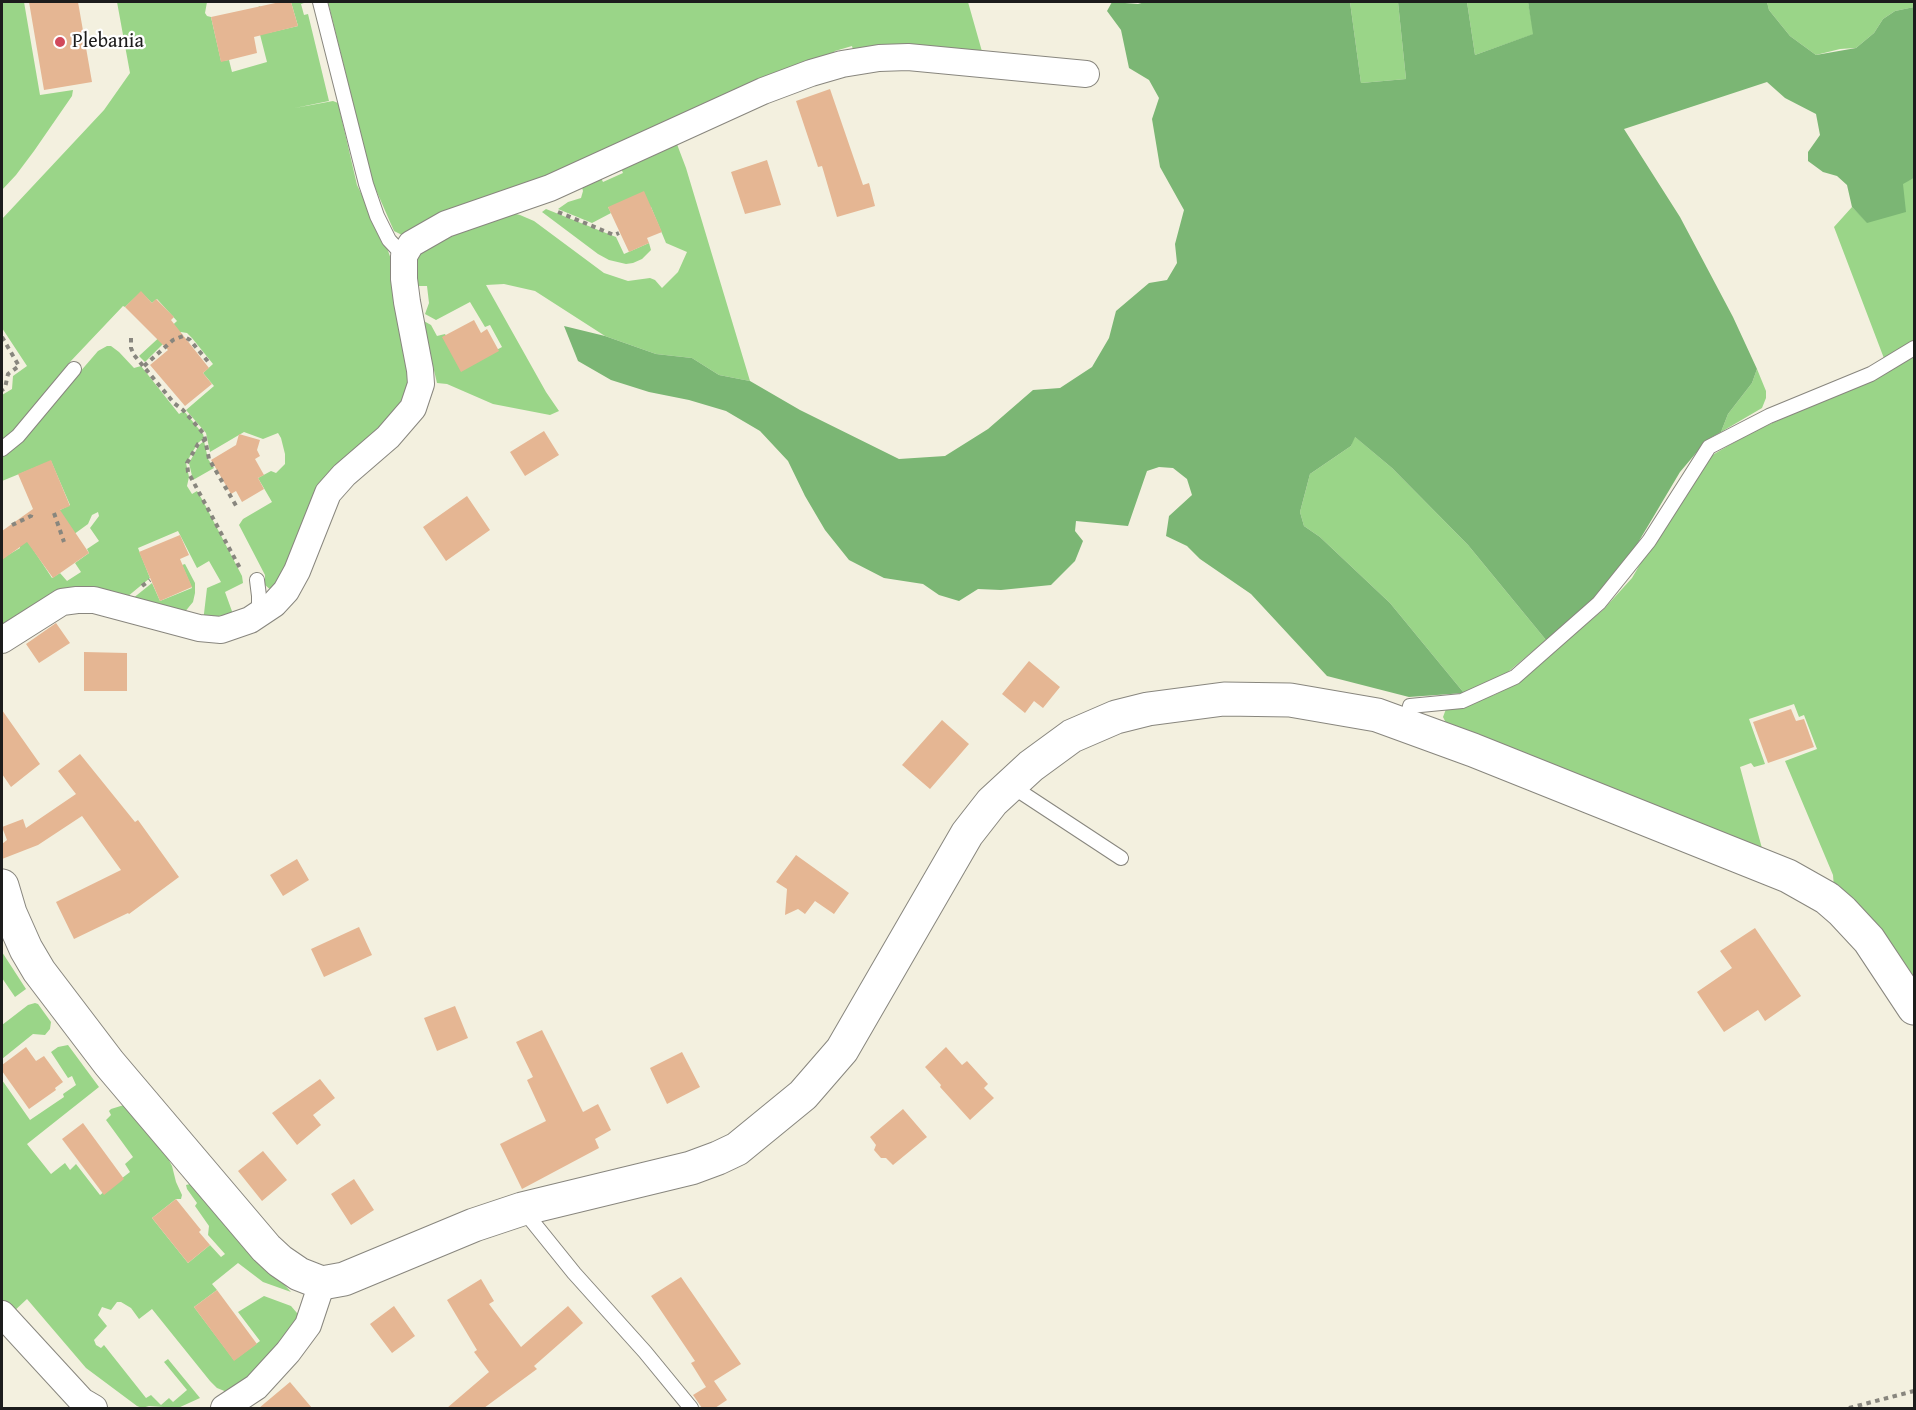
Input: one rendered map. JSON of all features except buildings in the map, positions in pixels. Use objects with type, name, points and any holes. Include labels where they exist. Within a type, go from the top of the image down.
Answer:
[{"type":"street","points":[[2,640],[62,602],[78,600],[94,600],[199,628],[221,630],[259,615],[286,591],[304,555],[328,494],[344,475],[388,437],[413,408],[421,384],[404,279],[404,256],[411,244],[446,224],[550,189],[763,91],[842,64],[879,58],[908,57],[1086,74]]},
{"type":"street","points":[[4,906],[26,949],[60,1000],[187,1157],[273,1255],[299,1274],[321,1283],[344,1279],[474,1225],[522,1209],[651,1179],[718,1158],[737,1149],[803,1095],[842,1050],[967,834],[1009,785],[1038,760],[1083,730],[1116,717],[1157,707],[1224,699],[1290,700],[1377,715],[1788,876],[1827,898],[1857,926],[1914,1008]]},
{"type":"street","points":[[224,1408],[256,1387],[288,1352],[308,1325],[321,1283]]},
{"type":"street","points":[[2,1314],[82,1401],[94,1408]]},
{"type":"lane","points":[[320,2],[366,184],[377,216],[389,240],[404,256]]},
{"type":"lane","points":[[1405,725],[1410,706],[1462,701],[1515,677],[1599,603],[1648,541],[1709,447],[1769,416],[1871,374],[1914,348]]},
{"type":"lane","points":[[2,449],[18,436],[74,369]]},
{"type":"lane","points":[[257,580],[260,596],[259,615]]},
{"type":"lane","points":[[1009,785],[1121,858]]},
{"type":"lane","points":[[522,1209],[691,1408]]},
{"type":"path","points":[[553,210],[614,235],[619,233]]},
{"type":"path","points":[[144,366],[173,340],[183,336],[190,340],[210,364]]},
{"type":"path","points":[[2,337],[19,366],[8,374],[5,388],[2,390]]},
{"type":"path","points":[[131,338],[132,352],[174,403],[201,429],[206,439],[210,460],[238,509]]},
{"type":"path","points":[[206,439],[201,441],[187,463],[188,472],[243,574]]},
{"type":"path","points":[[12,525],[31,516],[33,511]]},
{"type":"path","points":[[54,513],[64,542]]},
{"type":"path","points":[[1849,1408],[1914,1391]]},
{"type":"green space","points":[[2,2],[24,2],[40,95],[73,90],[72,96],[34,151],[2,190]]},
{"type":"green space","points":[[117,2],[207,2],[205,13],[211,17],[221,61],[229,60],[232,72],[267,62],[255,15],[259,6],[268,33],[298,26],[291,2],[304,2],[301,4],[304,15],[308,14],[329,101],[295,108],[333,101],[338,103],[357,185],[385,242],[395,271],[413,391],[301,542],[272,591],[265,585],[265,575],[239,525],[243,519],[272,502],[258,478],[271,471],[276,473],[285,464],[281,438],[278,433],[263,439],[244,432],[210,452],[206,433],[186,410],[214,386],[203,373],[213,364],[187,333],[181,332],[171,336],[145,362],[139,356],[177,321],[157,299],[152,303],[141,292],[125,307],[123,306],[69,363],[11,434],[2,441],[2,395],[12,389],[13,376],[27,366],[2,328],[2,219],[104,110],[130,73]]},
{"type":"green space","points":[[328,2],[968,2],[983,55],[854,54],[852,46],[835,51],[827,61],[406,237],[394,231],[373,183]]},
{"type":"green space","points":[[1112,2],[1138,4],[1145,2],[1350,2],[1361,83],[1406,79],[1398,2],[1467,2],[1475,55],[1533,34],[1528,2],[1767,2],[1769,10],[1790,36],[1816,55],[1856,48],[1874,33],[1883,19],[1895,11],[1914,7],[1914,178],[1903,184],[1906,212],[1867,223],[1852,207],[1847,185],[1837,176],[1823,172],[1808,161],[1808,152],[1820,135],[1816,114],[1785,98],[1767,82],[1624,129],[1680,217],[1733,317],[1757,369],[1752,383],[1728,414],[1721,432],[1707,440],[1680,472],[1617,578],[1546,640],[1468,545],[1392,468],[1355,437],[1351,446],[1310,474],[1300,512],[1304,526],[1320,537],[1390,603],[1464,693],[1409,697],[1327,676],[1251,594],[1200,559],[1187,546],[1166,536],[1169,516],[1192,495],[1187,479],[1173,468],[1159,467],[1147,471],[1128,526],[1076,521],[1075,531],[1083,541],[1075,561],[1051,585],[1001,590],[978,589],[959,601],[939,595],[923,584],[884,578],[849,560],[825,530],[788,461],[760,431],[726,411],[611,380],[578,361],[564,326],[605,336],[656,354],[692,358],[719,375],[750,381],[800,410],[899,459],[945,456],[988,429],[1033,390],[1060,388],[1092,367],[1109,338],[1116,311],[1149,283],[1167,280],[1177,263],[1175,244],[1184,210],[1160,167],[1152,119],[1159,98],[1149,80],[1129,68],[1121,30],[1107,11]]},
{"type":"green space","points":[[1350,2],[1398,2],[1406,79],[1361,83]]},
{"type":"green space","points":[[1467,2],[1528,2],[1534,34],[1475,55]]},
{"type":"green space","points":[[1767,2],[1914,2],[1914,7],[1895,11],[1883,19],[1874,33],[1856,48],[1816,55],[1790,36],[1769,10]]},
{"type":"green space","points":[[675,139],[686,168],[750,381],[719,375],[692,358],[656,354],[605,336],[535,291],[504,284],[486,285],[559,411],[550,415],[493,404],[447,384],[437,383],[422,320],[431,325],[437,336],[445,334],[465,367],[502,347],[490,325],[485,327],[470,302],[436,320],[425,314],[429,303],[427,286],[411,286],[415,258],[434,237],[508,212],[534,221],[604,273],[628,281],[650,278],[662,288],[678,272],[687,252],[666,243],[651,207],[608,207],[611,213],[592,223],[558,209],[568,202],[581,198],[583,191],[581,184],[600,176],[603,182],[623,173],[620,166]]},
{"type":"green space","points":[[1914,178],[1914,340],[1885,361],[1834,227],[1852,207],[1867,222],[1903,183]]},
{"type":"green space","points":[[546,209],[616,237],[624,254],[649,243],[651,250],[642,259],[633,263],[626,264],[609,260],[542,212]]},
{"type":"green space","points":[[107,346],[119,352],[134,368],[141,366],[179,414],[184,411],[203,434],[204,438],[198,443],[186,463],[189,477],[187,486],[192,494],[197,491],[242,576],[243,583],[225,592],[233,614],[248,613],[203,622],[207,588],[221,582],[209,561],[197,568],[178,531],[138,548],[150,578],[127,597],[100,595],[2,632],[2,546],[8,555],[20,548],[17,525],[52,578],[60,573],[67,581],[81,572],[75,563],[89,553],[87,549],[99,541],[90,528],[99,516],[98,512],[92,515],[88,524],[66,540],[56,512],[70,505],[51,461],[2,481],[2,457],[15,447],[98,351]]},
{"type":"green space","points":[[1914,356],[1914,988],[1834,888],[1833,875],[1785,761],[1817,749],[1804,715],[1799,717],[1794,704],[1749,719],[1765,764],[1754,767],[1751,763],[1740,767],[1763,852],[1447,725],[1443,717],[1446,709],[1494,695],[1517,683],[1603,610],[1632,578],[1679,497],[1714,454],[1754,431],[1875,378]]},
{"type":"green space","points":[[1757,369],[1766,391],[1762,408],[1721,432],[1728,414],[1752,383]]},
{"type":"green space","points":[[1354,436],[1392,468],[1468,545],[1546,640],[1502,677],[1464,693],[1390,603],[1320,537],[1304,526],[1300,512],[1310,474],[1351,446]]},
{"type":"green space","points":[[204,441],[208,459],[214,468],[193,480],[189,463],[199,445]]},
{"type":"green space","points":[[185,564],[195,583],[195,593],[193,602],[179,619],[132,599],[152,583],[160,601],[192,588],[182,565]]},
{"type":"green space","points":[[2,952],[26,989],[15,997],[2,978]]},
{"type":"green space","points":[[35,1003],[51,1022],[50,1029],[45,1035],[33,1034],[2,1059],[2,1025],[28,1005]]},
{"type":"green space","points":[[68,1045],[99,1087],[27,1144],[51,1174],[65,1163],[70,1170],[76,1164],[100,1195],[130,1172],[125,1164],[133,1157],[106,1120],[111,1115],[109,1111],[111,1109],[124,1105],[164,1151],[172,1166],[182,1195],[181,1199],[176,1199],[152,1218],[188,1263],[210,1245],[221,1257],[225,1254],[208,1235],[209,1226],[195,1206],[197,1203],[187,1189],[186,1185],[190,1184],[291,1292],[263,1282],[238,1263],[212,1284],[217,1290],[194,1307],[234,1360],[260,1341],[238,1312],[264,1296],[291,1306],[297,1313],[298,1319],[266,1367],[227,1392],[217,1388],[210,1381],[152,1309],[139,1319],[131,1308],[121,1302],[117,1302],[111,1310],[102,1307],[98,1315],[107,1326],[94,1340],[101,1348],[104,1345],[146,1398],[151,1395],[161,1405],[169,1398],[173,1402],[187,1390],[164,1362],[168,1359],[200,1398],[178,1408],[137,1406],[86,1368],[27,1299],[12,1313],[2,1301],[2,1080],[30,1120],[64,1097],[63,1094],[76,1085],[72,1076],[68,1078],[51,1052],[58,1047]]},
{"type":"place","name":"Plebania","points":[[60,42]]}]
